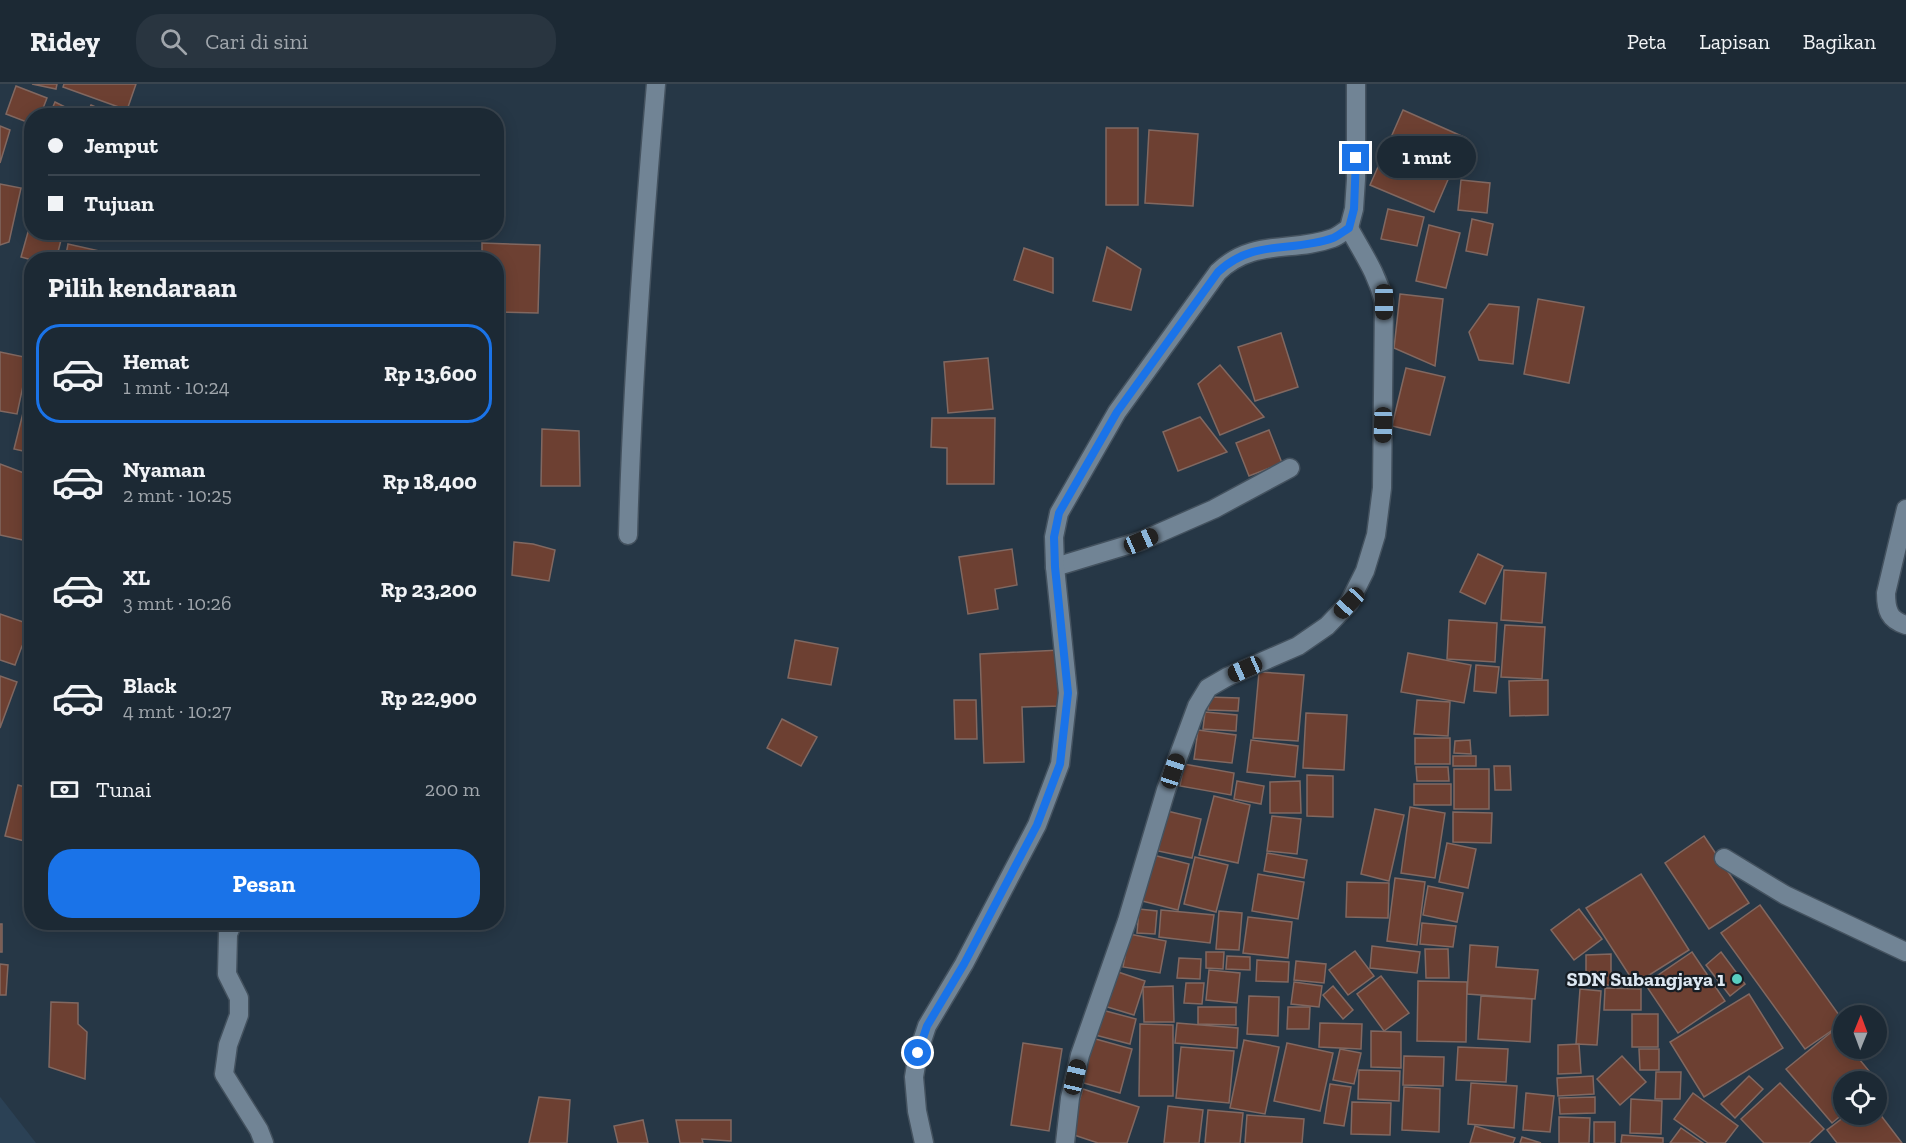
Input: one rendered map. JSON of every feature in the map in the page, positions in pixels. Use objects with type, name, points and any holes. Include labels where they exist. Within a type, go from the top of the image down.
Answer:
[{"type":"street","points":[[628,535],[631,431],[644,218],[656,84]]},
{"type":"street","points":[[924,1143],[917,1111],[914,1077],[918,1053],[927,1026],[964,964],[1037,825],[1060,764],[1068,693],[1055,567],[1054,537],[1059,513],[1117,412],[1218,272],[1231,260],[1248,253],[1334,238],[1349,228],[1354,209],[1356,179],[1356,84]]},
{"type":"street","points":[[1065,1143],[1070,1098],[1080,1055],[1127,921],[1170,780],[1197,706],[1209,688],[1227,677],[1298,646],[1327,626],[1349,603],[1365,571],[1376,535],[1382,488],[1384,302],[1379,282],[1349,228]]},
{"type":"street","points":[[1055,567],[1141,541],[1214,509],[1290,468]]},
{"type":"street","points":[[1906,509],[1886,594],[1886,608],[1891,618],[1906,625]]},
{"type":"street","points":[[1724,858],[1785,895],[1906,952]]},
{"type":"street","points":[[230,930],[227,974],[239,998],[239,1015],[228,1045],[224,1074],[260,1130],[264,1143]]},
{"type":"shaded area","points":[[1,1098],[36,1143],[0,1143]]},
{"type":"building","points":[[32,84],[57,84],[56,89]]},
{"type":"building","points":[[64,84],[136,84],[128,108],[121,108],[63,87]]},
{"type":"building","points":[[16,86],[47,98],[43,108],[24,108],[24,121],[6,114]]},
{"type":"building","points":[[55,102],[67,108],[52,108]]},
{"type":"building","points":[[1403,110],[1466,138],[1434,212],[1370,185]]},
{"type":"building","points":[[0,126],[10,130],[0,163]]},
{"type":"building","points":[[1106,128],[1138,128],[1138,205],[1106,205]]},
{"type":"building","points":[[1149,130],[1198,134],[1193,206],[1145,203]]},
{"type":"building","points":[[1461,180],[1490,183],[1487,213],[1458,210]]},
{"type":"building","points":[[0,184],[21,188],[9,242],[0,245]]},
{"type":"building","points":[[1388,209],[1424,217],[1417,246],[1381,239]]},
{"type":"building","points":[[1472,219],[1493,224],[1487,255],[1466,251]]},
{"type":"building","points":[[1429,225],[1460,233],[1446,288],[1416,281]]},
{"type":"building","points":[[26,240],[61,240],[58,252],[24,252],[24,258],[21,257]]},
{"type":"building","points":[[482,243],[540,245],[538,313],[504,312],[504,252],[482,252]]},
{"type":"building","points":[[68,244],[104,252],[66,252]]},
{"type":"building","points":[[1107,247],[1141,269],[1131,310],[1093,301]]},
{"type":"building","points":[[1024,248],[1053,258],[1053,293],[1014,280]]},
{"type":"building","points":[[1400,294],[1443,299],[1435,366],[1394,348]]},
{"type":"building","points":[[1538,299],[1584,307],[1569,383],[1524,374]]},
{"type":"building","points":[[1489,304],[1519,307],[1513,364],[1479,360],[1469,332]]},
{"type":"building","points":[[1281,333],[1298,387],[1255,401],[1238,347]]},
{"type":"building","points":[[0,352],[24,357],[24,381],[17,414],[0,411]]},
{"type":"building","points":[[988,358],[993,409],[948,413],[944,362]]},
{"type":"building","points":[[1220,365],[1264,417],[1220,435],[1198,384]]},
{"type":"building","points":[[1406,368],[1445,377],[1430,435],[1392,426]]},
{"type":"building","points":[[24,409],[24,451],[14,449]]},
{"type":"building","points":[[1200,417],[1227,452],[1178,471],[1163,432]]},
{"type":"building","points":[[932,418],[995,418],[994,484],[947,484],[947,448],[931,447]]},
{"type":"building","points":[[542,429],[579,431],[580,486],[541,486]]},
{"type":"building","points":[[1269,430],[1282,463],[1249,476],[1236,443]]},
{"type":"building","points":[[0,464],[24,473],[24,540],[0,535]]},
{"type":"building","points":[[514,542],[555,550],[549,581],[512,575]]},
{"type":"building","points":[[1012,549],[1017,585],[995,589],[998,609],[968,614],[959,557]]},
{"type":"building","points":[[1478,554],[1503,566],[1485,604],[1460,592]]},
{"type":"building","points":[[1504,570],[1546,573],[1542,623],[1501,620]]},
{"type":"building","points":[[0,614],[24,622],[24,643],[15,665],[0,660]]},
{"type":"building","points":[[1449,620],[1497,623],[1495,662],[1447,659]]},
{"type":"building","points":[[1505,625],[1545,627],[1542,679],[1501,677]]},
{"type":"building","points":[[795,640],[838,648],[831,685],[788,678]]},
{"type":"building","points":[[1060,650],[1062,706],[1022,707],[1024,762],[984,763],[980,654]]},
{"type":"building","points":[[1408,653],[1471,665],[1464,703],[1401,692]]},
{"type":"building","points":[[1476,665],[1499,667],[1496,693],[1474,691]]},
{"type":"building","points":[[1259,672],[1304,675],[1298,741],[1253,738]]},
{"type":"building","points":[[0,676],[17,682],[0,728]]},
{"type":"building","points":[[1548,680],[1548,715],[1510,716],[1509,681]]},
{"type":"building","points":[[1208,697],[1239,698],[1238,711],[1208,710]]},
{"type":"building","points":[[954,700],[976,700],[977,739],[955,739]]},
{"type":"building","points":[[1417,700],[1450,702],[1448,736],[1414,734]]},
{"type":"building","points":[[1205,712],[1237,715],[1236,731],[1203,729]]},
{"type":"building","points":[[1306,713],[1347,715],[1344,770],[1303,768]]},
{"type":"building","points":[[782,719],[817,737],[801,766],[767,748]]},
{"type":"building","points":[[1198,730],[1236,735],[1232,763],[1194,759]]},
{"type":"building","points":[[1415,738],[1450,738],[1450,764],[1415,764]]},
{"type":"building","points":[[1251,740],[1298,746],[1295,777],[1247,772]]},
{"type":"building","points":[[1470,740],[1471,754],[1454,753],[1455,741]]},
{"type":"building","points":[[1453,756],[1476,756],[1476,766],[1453,766]]},
{"type":"building","points":[[1184,764],[1234,773],[1231,795],[1180,786]]},
{"type":"building","points":[[1494,766],[1510,766],[1511,790],[1495,790]]},
{"type":"building","points":[[1416,767],[1448,767],[1449,781],[1417,781]]},
{"type":"building","points":[[1454,769],[1489,769],[1489,809],[1454,809]]},
{"type":"building","points":[[1307,775],[1333,776],[1333,817],[1307,816]]},
{"type":"building","points":[[1237,781],[1264,786],[1261,804],[1234,799]]},
{"type":"building","points":[[1300,781],[1301,813],[1270,813],[1270,782]]},
{"type":"building","points":[[1414,784],[1451,784],[1451,805],[1414,805]]},
{"type":"building","points":[[18,785],[24,787],[24,841],[5,836]]},
{"type":"building","points":[[1214,796],[1250,805],[1238,863],[1199,855]]},
{"type":"building","points":[[1410,807],[1445,813],[1435,878],[1401,873]]},
{"type":"building","points":[[1375,809],[1404,815],[1389,881],[1361,874]]},
{"type":"building","points":[[1167,811],[1201,819],[1192,858],[1158,851]]},
{"type":"building","points":[[1453,812],[1492,813],[1491,843],[1453,842]]},
{"type":"building","points":[[1272,816],[1301,819],[1297,854],[1267,851]]},
{"type":"building","points":[[1704,836],[1749,903],[1709,929],[1665,863]]},
{"type":"building","points":[[1447,843],[1476,849],[1468,888],[1439,882]]},
{"type":"building","points":[[1267,853],[1307,860],[1304,878],[1264,871]]},
{"type":"building","points":[[1153,855],[1189,864],[1178,910],[1142,901]]},
{"type":"building","points":[[1195,857],[1228,865],[1216,912],[1184,904]]},
{"type":"building","points":[[1258,874],[1304,882],[1298,919],[1252,911]]},
{"type":"building","points":[[1641,874],[1689,950],[1635,984],[1586,908]]},
{"type":"building","points":[[1395,878],[1425,882],[1417,945],[1387,941]]},
{"type":"building","points":[[1347,882],[1389,883],[1388,918],[1346,917]]},
{"type":"building","points":[[1428,886],[1463,893],[1457,922],[1423,915]]},
{"type":"building","points":[[1760,905],[1833,1007],[1833,1030],[1805,1049],[1721,933]]},
{"type":"building","points":[[1139,909],[1157,911],[1155,934],[1137,933]]},
{"type":"building","points":[[1579,909],[1602,939],[1574,960],[1551,930]]},
{"type":"building","points":[[1161,910],[1214,915],[1210,943],[1159,937]]},
{"type":"building","points":[[1219,911],[1242,913],[1239,950],[1216,949]]},
{"type":"building","points":[[1248,917],[1292,922],[1288,958],[1243,953]]},
{"type":"building","points":[[1422,923],[1456,926],[1453,947],[1420,944]]},
{"type":"building","points":[[0,924],[2,924],[2,952],[0,952]]},
{"type":"building","points":[[1129,934],[1166,941],[1160,973],[1123,967]]},
{"type":"building","points":[[1470,945],[1498,947],[1496,967],[1538,970],[1535,999],[1467,994]]},
{"type":"building","points":[[1372,946],[1420,952],[1417,973],[1370,968]]},
{"type":"building","points":[[1425,949],[1448,949],[1449,978],[1426,978]]},
{"type":"building","points":[[1355,951],[1374,976],[1348,995],[1329,970]]},
{"type":"building","points":[[1206,952],[1224,952],[1223,969],[1206,968]]},
{"type":"building","points":[[1692,952],[1725,1001],[1678,1033],[1645,984]]},
{"type":"building","points":[[1721,952],[1745,984],[1730,996],[1706,965]]},
{"type":"building","points":[[1611,954],[1611,985],[1586,985],[1586,955]]},
{"type":"building","points":[[1227,956],[1250,957],[1250,970],[1226,969]]},
{"type":"building","points":[[1179,958],[1201,959],[1200,979],[1177,978]]},
{"type":"building","points":[[1257,960],[1289,962],[1288,982],[1256,981]]},
{"type":"building","points":[[1296,961],[1326,964],[1324,983],[1294,980]]},
{"type":"building","points":[[0,964],[8,965],[6,995],[0,995]]},
{"type":"building","points":[[1209,970],[1240,973],[1237,1003],[1206,1000]]},
{"type":"building","points":[[1115,971],[1145,981],[1134,1015],[1104,1006]]},
{"type":"building","points":[[1381,976],[1409,1013],[1384,1031],[1357,994]]},
{"type":"building","points":[[1418,981],[1467,982],[1466,1042],[1417,1041]]},
{"type":"building","points":[[1294,982],[1322,986],[1319,1007],[1291,1004]]},
{"type":"building","points":[[1186,983],[1204,983],[1202,1004],[1184,1003]]},
{"type":"building","points":[[1173,986],[1174,1022],[1144,1022],[1143,987]]},
{"type":"building","points":[[1333,986],[1353,1010],[1343,1019],[1323,995]]},
{"type":"building","points":[[1605,988],[1641,989],[1641,1010],[1604,1010]]},
{"type":"building","points":[[1580,989],[1601,991],[1597,1045],[1576,1044]]},
{"type":"building","points":[[1749,994],[1783,1048],[1704,1097],[1670,1042]]},
{"type":"building","points":[[1249,996],[1279,997],[1278,1036],[1247,1034]]},
{"type":"building","points":[[1481,996],[1532,999],[1530,1042],[1478,1039]]},
{"type":"building","points":[[51,1002],[78,1003],[78,1024],[87,1032],[85,1079],[49,1067]]},
{"type":"building","points":[[1198,1007],[1236,1007],[1236,1025],[1198,1024]]},
{"type":"building","points":[[1288,1007],[1310,1007],[1309,1029],[1287,1029]]},
{"type":"building","points":[[1102,1010],[1136,1019],[1130,1044],[1095,1035]]},
{"type":"building","points":[[1632,1014],[1658,1014],[1658,1047],[1632,1047]]},
{"type":"building","points":[[1177,1023],[1238,1028],[1237,1048],[1175,1043]]},
{"type":"building","points":[[1320,1023],[1362,1024],[1361,1049],[1319,1047]]},
{"type":"building","points":[[1140,1024],[1173,1025],[1173,1096],[1139,1096]]},
{"type":"building","points":[[1371,1031],[1401,1032],[1401,1068],[1371,1067]]},
{"type":"building","points":[[1833,1031],[1833,1059],[1859,1059],[1869,1071],[1833,1071],[1832,1123],[1786,1069]]},
{"type":"building","points":[[1092,1038],[1132,1049],[1120,1093],[1080,1082]]},
{"type":"building","points":[[1244,1040],[1279,1047],[1265,1114],[1230,1108]]},
{"type":"building","points":[[1023,1043],[1062,1049],[1049,1131],[1011,1125]]},
{"type":"building","points":[[1287,1043],[1333,1053],[1320,1111],[1274,1101]]},
{"type":"building","points":[[1579,1044],[1581,1073],[1558,1074],[1558,1045]]},
{"type":"building","points":[[1181,1047],[1234,1051],[1229,1103],[1176,1098]]},
{"type":"building","points":[[1458,1047],[1508,1049],[1506,1082],[1456,1080]]},
{"type":"building","points":[[1340,1049],[1361,1053],[1354,1084],[1333,1080]]},
{"type":"building","points":[[1639,1049],[1659,1049],[1659,1070],[1640,1070]]},
{"type":"building","points":[[1404,1056],[1444,1057],[1443,1086],[1403,1085]]},
{"type":"building","points":[[1622,1056],[1646,1082],[1620,1105],[1597,1079]]},
{"type":"building","points":[[1359,1070],[1400,1071],[1399,1101],[1358,1099]]},
{"type":"building","points":[[1656,1072],[1681,1072],[1680,1099],[1655,1099]]},
{"type":"building","points":[[1593,1076],[1594,1094],[1558,1096],[1557,1078]]},
{"type":"building","points":[[1749,1076],[1763,1089],[1735,1118],[1721,1104]]},
{"type":"building","points":[[1471,1083],[1517,1086],[1514,1128],[1468,1124]]},
{"type":"building","points":[[1780,1083],[1824,1129],[1809,1143],[1764,1143],[1741,1119]]},
{"type":"building","points":[[1330,1084],[1351,1087],[1344,1126],[1324,1123]]},
{"type":"building","points":[[1404,1087],[1440,1089],[1439,1132],[1402,1130]]},
{"type":"building","points":[[1083,1089],[1139,1107],[1127,1143],[1098,1143],[1068,1133]]},
{"type":"building","points":[[1526,1093],[1554,1096],[1550,1132],[1523,1130]]},
{"type":"building","points":[[1693,1093],[1738,1126],[1725,1143],[1708,1143],[1674,1119]]},
{"type":"building","points":[[539,1097],[570,1100],[567,1143],[529,1143]]},
{"type":"building","points":[[1595,1097],[1595,1113],[1560,1114],[1559,1098]]},
{"type":"building","points":[[1631,1099],[1662,1101],[1661,1134],[1630,1133]]},
{"type":"building","points":[[1352,1102],[1391,1103],[1390,1135],[1351,1134]]},
{"type":"building","points":[[1168,1106],[1203,1110],[1199,1143],[1164,1143]]},
{"type":"building","points":[[1208,1110],[1243,1113],[1240,1143],[1205,1143]]},
{"type":"building","points":[[1247,1115],[1304,1119],[1302,1143],[1245,1143]]},
{"type":"building","points":[[1559,1117],[1590,1118],[1589,1143],[1559,1143]]},
{"type":"building","points":[[643,1120],[648,1143],[618,1143],[614,1126]]},
{"type":"building","points":[[676,1120],[731,1120],[731,1141],[702,1139],[703,1143],[680,1143]]},
{"type":"building","points":[[1594,1122],[1615,1122],[1615,1143],[1594,1143]]},
{"type":"building","points":[[1887,1123],[1902,1143],[1837,1143],[1827,1130],[1834,1125]]},
{"type":"building","points":[[1475,1126],[1515,1138],[1513,1143],[1470,1143]]},
{"type":"building","points":[[1681,1128],[1703,1143],[1670,1143]]},
{"type":"building","points":[[1622,1135],[1663,1138],[1663,1143],[1621,1143]]},
{"type":"building","points":[[1522,1137],[1541,1143],[1520,1143]]},
{"type":"place","name":"SDN Subangjaya 1","points":[[1737,979]]},
{"type":"route","points":[[918,1053],[927,1026],[964,964],[1037,825],[1060,764],[1068,693],[1055,567],[1054,537],[1059,513],[1117,412],[1218,272],[1231,260],[1248,253],[1334,238],[1349,228],[1354,209],[1356,158]]}]
